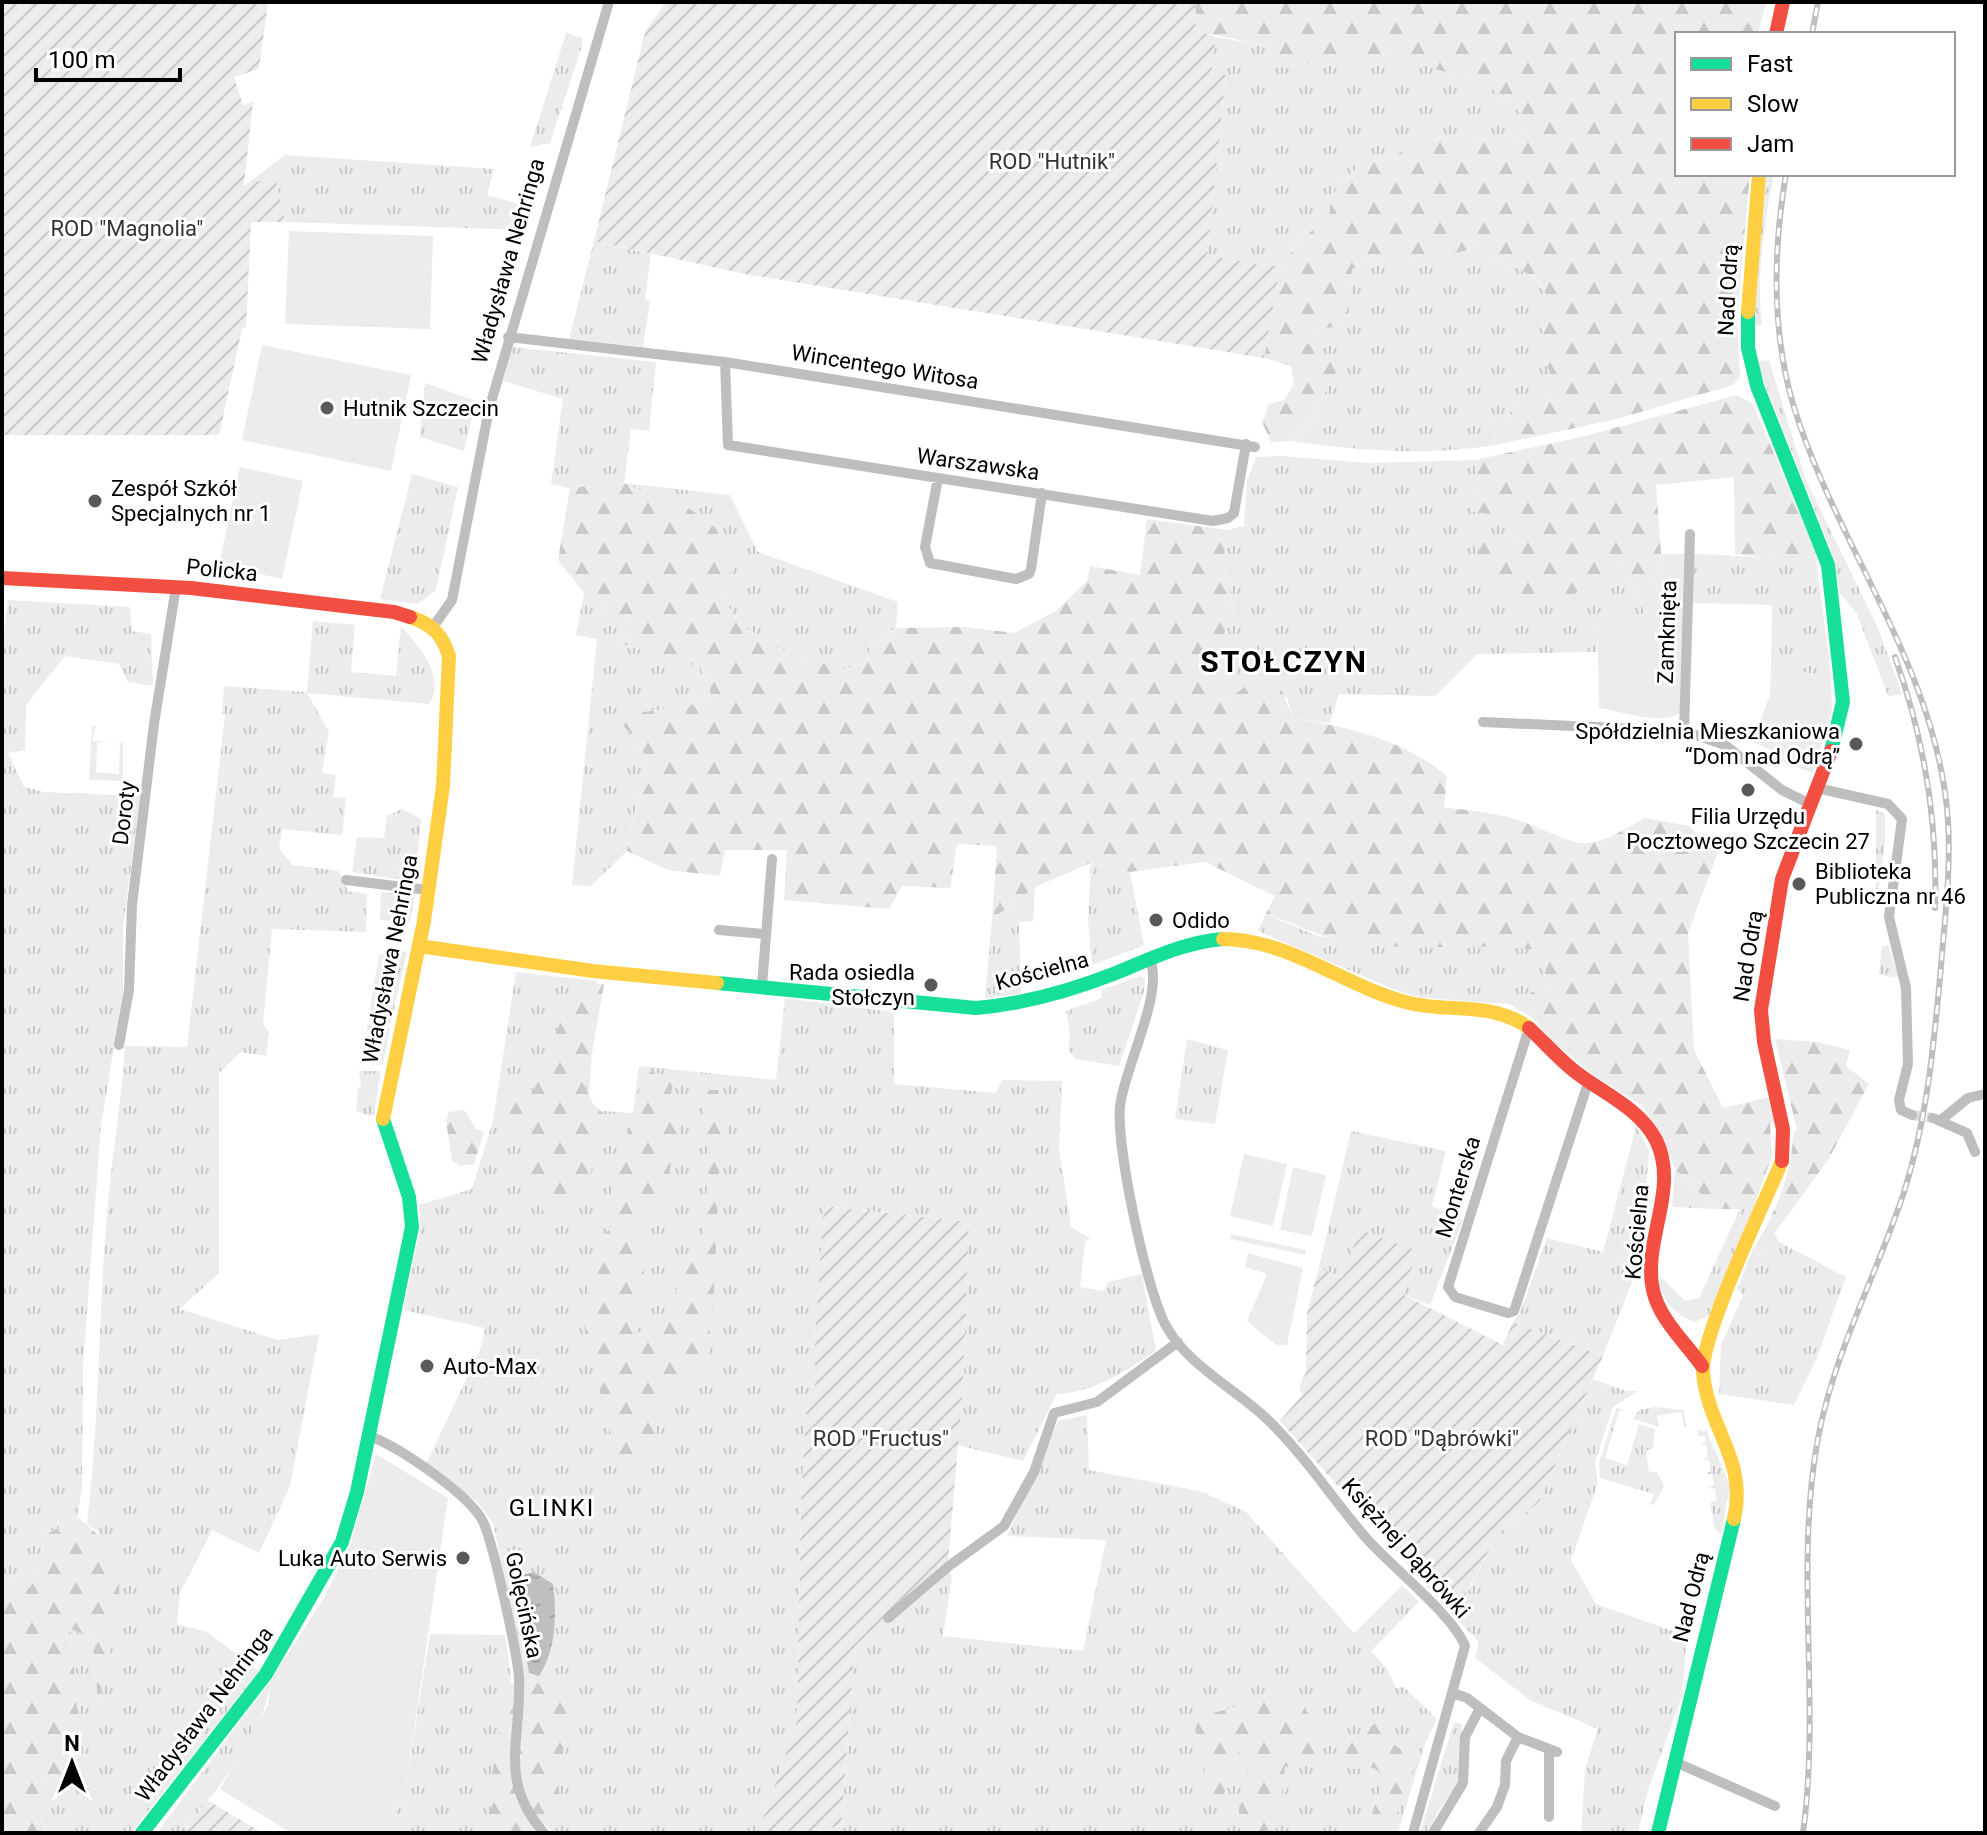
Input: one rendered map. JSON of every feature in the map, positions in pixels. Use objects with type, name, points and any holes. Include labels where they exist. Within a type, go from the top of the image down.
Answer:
[{"type":"street","name":"Władysława Nehringa","points":[[142,1833],[253,1692],[322,1582],[348,1526],[411,1232],[411,1204],[384,1129],[382,1111],[419,946],[443,786],[449,663],[445,645],[433,627],[452,600],[489,409],[609,2]]},
{"type":"street","points":[[1776,32],[1783,2]]},
{"type":"street","name":"Nad Odrą","points":[[1658,1833],[1739,1496],[1736,1470],[1711,1411],[1702,1366],[1709,1335],[1784,1155],[1783,1129],[1764,1042],[1761,1010],[1782,879],[1841,719],[1841,680],[1828,565],[1757,386],[1748,348],[1748,284],[1759,176]]},
{"type":"street","name":"Wincentego Witosa","points":[[508,337],[725,362],[1251,446]]},
{"type":"street","name":"Warszawska","points":[[725,362],[728,445],[1221,520],[1234,513],[1251,446]]},
{"type":"street","points":[[938,478],[925,547],[930,563],[1016,579],[1029,574],[1031,569],[1042,493]]},
{"type":"street","name":"Zamknięta","points":[[1684,731],[1690,534]]},
{"type":"street","name":"Policka","points":[[2,578],[176,587],[394,612],[421,619],[433,627]]},
{"type":"street","name":"Doroty","points":[[119,1045],[130,980],[132,905],[154,724],[176,587]]},
{"type":"street","points":[[1483,722],[1684,731],[1725,745],[1782,790],[1810,804]]},
{"type":"street","points":[[1817,788],[1890,805],[1902,819],[1889,920],[1906,988],[1908,1072],[1899,1103],[1901,1110],[1912,1115]]},
{"type":"street","points":[[762,986],[772,859]]},
{"type":"street","points":[[346,880],[428,890]]},
{"type":"street","points":[[719,930],[765,934]]},
{"type":"street","name":"Kościelna","points":[[419,946],[593,971],[952,1007],[1002,1007],[1066,990],[1203,941],[1250,941],[1292,954],[1398,1000],[1496,1012],[1529,1028],[1588,1083],[1641,1119],[1660,1150],[1664,1185],[1652,1277],[1656,1297],[1702,1366]]},
{"type":"street","name":"Księżnej Dąbrówki","points":[[1150,959],[1153,975],[1150,995],[1123,1090],[1121,1139],[1128,1182],[1164,1324],[1178,1342],[1268,1420],[1370,1541],[1462,1639],[1465,1654],[1413,1833]]},
{"type":"street","name":"Monterska","points":[[1529,1028],[1448,1287],[1455,1297],[1508,1313],[1514,1311],[1588,1083]]},
{"type":"street","points":[[1975,1152],[1967,1133],[1937,1119],[1968,1098],[1985,1094]]},
{"type":"street","points":[[1670,1320],[1688,1330],[1709,1335]]},
{"type":"street","points":[[888,1618],[949,1566],[1004,1526],[1034,1472],[1054,1413],[1097,1402],[1178,1342]]},
{"type":"street","name":"Golęcińska","points":[[369,1436],[450,1488],[483,1519],[517,1666],[514,1775],[518,1795],[544,1833]]},
{"type":"street","points":[[1453,1693],[1467,1698],[1518,1737],[1553,1751],[1549,1817]]},
{"type":"street","points":[[1433,1833],[1462,1787],[1465,1737],[1479,1710]]},
{"type":"street","points":[[1479,1833],[1497,1807],[1505,1785],[1506,1761],[1518,1737]]},
{"type":"street","points":[[1675,1762],[1775,1806]]},
{"type":"green space","name":"ROD \"Magnolia\"","points":[[2,2],[268,2],[259,69],[234,77],[243,105],[253,102],[244,185],[275,177],[285,222],[251,222],[246,328],[242,329],[219,435],[2,435]]},
{"type":"green space","name":"ROD \"Hutnik\"","points":[[666,2],[1195,2],[1196,30],[1216,37],[1211,75],[1226,75],[1207,256],[1280,267],[1264,358],[745,274],[594,241],[645,32]]},
{"type":"green space","points":[[1195,2],[1766,2],[1758,32],[1675,32],[1675,176],[1750,176],[1737,316],[1740,377],[1733,385],[1617,419],[1496,445],[1493,425],[1509,415],[1515,404],[1543,404],[1559,393],[1540,350],[1546,294],[1538,279],[1496,257],[1486,246],[1442,256],[1380,258],[1352,269],[1349,312],[1340,325],[1318,331],[1306,342],[1339,366],[1312,418],[1291,441],[1271,442],[1262,422],[1269,404],[1284,400],[1294,384],[1291,366],[1264,358],[1280,267],[1300,241],[1329,216],[1332,195],[1355,169],[1441,138],[1517,140],[1531,122],[1492,89],[1428,66],[1382,55],[1277,67],[1267,46],[1196,31]]},
{"type":"green space","points":[[566,33],[583,38],[582,46],[550,143],[530,147]]},
{"type":"green space","points":[[1216,37],[1268,46],[1278,67],[1382,55],[1428,66],[1492,89],[1532,122],[1517,140],[1441,138],[1355,169],[1332,195],[1330,216],[1300,241],[1280,267],[1206,257],[1226,76],[1211,75]]},
{"type":"green space","points":[[285,155],[494,169],[487,195],[529,207],[523,230],[285,222],[275,177],[244,186]]},
{"type":"green space","points":[[1766,176],[1774,176],[1762,250],[1762,326],[1753,324],[1753,277]]},
{"type":"green space","points":[[289,231],[433,236],[430,329],[285,324]]},
{"type":"green space","points":[[594,241],[651,254],[645,300],[650,301],[643,347],[569,339]]},
{"type":"green space","points":[[1486,246],[1496,257],[1537,279],[1546,294],[1540,350],[1559,393],[1543,404],[1515,404],[1509,415],[1493,425],[1496,445],[1394,451],[1291,441],[1312,418],[1338,366],[1306,342],[1318,331],[1340,325],[1348,312],[1352,269],[1380,258],[1442,256]]},
{"type":"green space","name":"Hutnik Szczecin","points":[[262,345],[411,375],[391,471],[242,440]]},
{"type":"green space","points":[[512,347],[656,362],[649,431],[631,429],[624,483],[730,495],[758,552],[898,602],[896,628],[872,642],[866,663],[840,671],[777,647],[738,623],[720,591],[623,483],[570,488],[551,484],[563,399],[503,381]]},
{"type":"green space","points":[[1769,360],[1805,478],[1879,630],[1902,694],[1888,696],[1857,614],[1839,592],[1832,553],[1759,369],[1757,361]]},
{"type":"green space","points":[[425,383],[476,401],[464,451],[420,437]]},
{"type":"green space","points":[[1737,395],[1753,404],[1815,551],[1810,558],[1781,560],[1735,554],[1734,477],[1656,485],[1661,554],[1646,616],[1619,556],[1602,582],[1551,602],[1492,589],[1477,559],[1481,543],[1513,538],[1519,518],[1474,512],[1459,497],[1479,491],[1475,460],[1585,436]]},
{"type":"green space","points":[[1256,457],[1368,463],[1475,460],[1479,492],[1460,497],[1474,512],[1519,517],[1513,538],[1619,555],[1646,616],[1598,613],[1597,652],[1477,654],[1435,696],[1339,694],[1330,723],[1293,718],[1287,697],[1225,702],[1219,689],[1217,649],[1234,611],[1223,565],[1227,530],[1244,526],[1247,481]]},
{"type":"green space","points":[[240,467],[303,481],[282,579],[219,565]]},
{"type":"green space","points":[[412,474],[458,487],[436,590],[418,604],[380,599]]},
{"type":"green space","points":[[623,483],[690,509],[716,528],[733,568],[720,591],[738,623],[777,647],[840,670],[866,663],[872,642],[896,628],[964,627],[1014,633],[1056,611],[1087,581],[1090,566],[1140,575],[1147,519],[1227,530],[1223,565],[1234,611],[1217,649],[1219,689],[1225,702],[1272,666],[1293,718],[1355,731],[1413,753],[1447,776],[1444,807],[1509,817],[1581,843],[1606,839],[1645,818],[1689,826],[1718,852],[1688,933],[1694,1050],[1723,1108],[1769,1097],[1774,1121],[1770,1123],[1772,1156],[1753,1209],[1716,1209],[1675,1169],[1659,1130],[1641,1105],[1592,1074],[1550,1039],[1534,1019],[1509,1004],[1545,986],[1546,951],[1496,947],[1397,947],[1337,940],[1266,914],[1275,896],[1205,862],[1130,872],[1091,863],[1035,887],[992,919],[997,846],[957,844],[950,888],[902,886],[889,909],[784,900],[787,850],[725,850],[720,876],[668,870],[627,851],[636,805],[654,774],[639,744],[614,715],[688,707],[711,693],[700,667],[620,643],[632,628],[584,593],[558,560],[570,488]]},
{"type":"green space","points":[[1815,551],[1831,676],[1771,668],[1772,605],[1690,603],[1693,554],[1795,559],[1810,558]]},
{"type":"green space","points":[[1661,554],[1684,554],[1680,713],[1672,717],[1652,718],[1599,708],[1597,613],[1645,616]]},
{"type":"green space","points":[[584,593],[632,628],[620,643],[700,667],[711,693],[688,707],[614,715],[639,744],[654,774],[636,805],[627,851],[591,886],[572,885],[597,639],[576,635]]},
{"type":"green space","points":[[8,600],[130,607],[132,631],[151,634],[153,686],[128,682],[119,664],[65,656],[26,705],[25,750],[8,753],[24,787],[44,792],[140,796],[123,928],[123,992],[101,1125],[83,1366],[82,1488],[77,1517],[42,1537],[44,1566],[29,1590],[2,1575],[2,651]]},
{"type":"green space","points":[[313,621],[355,625],[351,672],[396,676],[401,626],[428,662],[435,683],[429,704],[307,693],[329,732],[322,773],[336,775],[333,797],[346,798],[342,835],[282,829],[279,849],[293,865],[339,871],[348,891],[367,894],[366,932],[272,929],[263,1024],[269,1033],[266,1056],[241,1052],[219,1073],[219,1273],[180,1309],[278,1340],[319,1334],[290,1486],[259,1553],[212,1530],[180,1593],[177,1624],[207,1632],[259,1671],[131,1833],[39,1833],[46,1782],[72,1765],[75,1725],[71,1628],[92,1637],[98,1699],[114,1631],[98,1532],[87,1524],[108,1203],[125,1046],[187,1047],[225,715],[222,714],[224,686],[307,692]]},
{"type":"green space","points":[[1771,668],[1831,676],[1832,710],[1813,773],[1776,760],[1779,753],[1752,742],[1770,695]]},
{"type":"green space","points":[[92,726],[96,726],[92,741],[108,742],[97,743],[96,773],[119,774],[120,743],[111,742],[123,743],[123,781],[89,780]]},
{"type":"green space","points":[[402,809],[421,819],[415,882],[352,872],[357,837],[384,838],[387,816]]},
{"type":"green space","points":[[1876,810],[1885,814],[1885,844],[1876,904]]},
{"type":"green space","points":[[1091,863],[1130,872],[1144,945],[1092,965],[1088,919]]},
{"type":"green space","points":[[1035,887],[1033,921],[1019,922],[1021,994],[985,998],[992,919]]},
{"type":"green space","points":[[381,892],[415,896],[410,922],[380,920]]},
{"type":"green space","points":[[1266,914],[1317,936],[1396,945],[1510,946],[1546,951],[1545,986],[1509,1004],[1423,998],[1398,991],[1258,931]]},
{"type":"green space","points":[[1888,945],[1898,975],[1894,978],[1879,974],[1882,947]]},
{"type":"green space","points":[[407,951],[391,1023],[385,1024],[389,993],[373,990],[379,955]]},
{"type":"green space","points":[[516,972],[597,981],[588,1110],[633,1113],[639,1066],[776,1080],[785,998],[894,1012],[894,1084],[996,1093],[1002,1080],[1062,1081],[1059,1148],[1071,1227],[1090,1238],[1085,1242],[1080,1287],[1104,1291],[1108,1282],[1142,1274],[1156,1351],[1097,1385],[1057,1394],[1023,1461],[957,1445],[963,1386],[969,1222],[825,1206],[815,1335],[815,1398],[806,1412],[801,1501],[797,1722],[758,1833],[553,1833],[527,1807],[520,1653],[493,1523],[477,1502],[426,1464],[480,1350],[485,1328],[403,1310],[420,1230],[419,1205],[472,1189],[493,1121]]},
{"type":"green space","points":[[1140,976],[1145,978],[1144,992],[1119,1066],[1075,1059],[1068,1049],[1070,1035],[1066,1011],[1102,998],[1101,990]]},
{"type":"green space","points":[[582,983],[604,984],[586,1088],[593,1104],[605,1115],[586,1190],[574,1192],[543,1213],[526,1158],[532,1127],[513,1120],[501,1106],[510,1095],[532,1093],[561,1021]]},
{"type":"green space","points":[[373,990],[390,992],[385,1024],[369,1021]]},
{"type":"green space","points":[[367,1025],[390,1028],[383,1065],[370,1064]]},
{"type":"green space","points":[[1187,1039],[1228,1050],[1215,1124],[1175,1119]]},
{"type":"green space","points":[[1775,1039],[1818,1042],[1850,1050],[1846,1066],[1869,1084],[1828,1160],[1758,1256],[1754,1248],[1781,1192],[1790,1162],[1793,1132],[1797,1130]]},
{"type":"green space","points":[[359,1071],[381,1071],[374,1114],[369,1116],[356,1111],[358,1088],[361,1087]]},
{"type":"green space","points":[[651,1071],[675,1079],[670,1096],[680,1136],[670,1168],[669,1189],[640,1233],[644,1274],[635,1331],[648,1335],[666,1326],[681,1275],[701,1251],[710,1153],[703,1114],[706,1090],[718,1090],[726,1118],[728,1147],[719,1173],[714,1290],[706,1367],[661,1403],[649,1457],[640,1469],[616,1456],[584,1326],[591,1274],[611,1223],[611,1190],[642,1080]]},
{"type":"green space","points":[[464,1110],[476,1129],[484,1132],[474,1164],[460,1166],[452,1161],[446,1121],[449,1112]]},
{"type":"green space","points":[[1636,1127],[1649,1150],[1641,1259],[1603,1356],[1513,1322],[1520,1313],[1547,1238],[1603,1252]]},
{"type":"green space","points":[[1351,1131],[1446,1151],[1432,1206],[1463,1220],[1430,1305],[1401,1294],[1361,1231],[1342,1278],[1319,1267]]},
{"type":"green space","points":[[1244,1154],[1287,1164],[1273,1226],[1230,1216]]},
{"type":"green space","points":[[1293,1167],[1326,1175],[1312,1236],[1280,1230]]},
{"type":"green space","points":[[1675,1169],[1716,1209],[1672,1207]]},
{"type":"green space","name":"ROD \"Fructus\"","points":[[824,1206],[969,1222],[963,1386],[948,1563],[855,1646],[841,1825],[810,1833],[758,1833],[797,1722],[801,1501],[806,1412],[815,1398],[815,1335]]},
{"type":"green space","points":[[1740,1209],[1753,1209],[1709,1315],[1695,1322],[1688,1319],[1675,1311],[1665,1299],[1660,1276],[1685,1301],[1699,1298]]},
{"type":"green space","name":"ROD \"Dąbrówki\"","points":[[1360,1230],[1418,1251],[1402,1294],[1503,1345],[1513,1322],[1603,1356],[1539,1502],[1497,1535],[1454,1617],[1280,1421],[1302,1395],[1299,1387],[1306,1372],[1307,1313],[1319,1267],[1342,1278]]},
{"type":"green space","points":[[1774,1232],[1779,1242],[1846,1277],[1816,1360],[1794,1405],[1719,1394],[1721,1345],[1743,1295],[1738,1288],[1753,1248],[1758,1256]]},
{"type":"green space","points":[[1231,1234],[1306,1250],[1305,1255],[1230,1239]]},
{"type":"green space","points":[[1248,1253],[1303,1268],[1287,1345],[1276,1345],[1247,1321],[1267,1274],[1245,1267]]},
{"type":"green space","points":[[1593,1379],[1626,1391],[1638,1391],[1613,1407],[1595,1462],[1598,1483],[1571,1560],[1596,1604],[1687,1636],[1682,1697],[1648,1790],[1638,1833],[1581,1833],[1585,1769],[1598,1729],[1530,1700],[1475,1658],[1479,1642],[1455,1617],[1497,1535],[1539,1502]]},
{"type":"green space","points":[[1655,1407],[1683,1410],[1687,1427],[1684,1427],[1681,1412],[1657,1416],[1659,1427],[1633,1419],[1639,1410]]},
{"type":"green space","points":[[1616,1408],[1626,1410],[1619,1411],[1605,1458],[1627,1465],[1639,1424],[1655,1429],[1653,1448],[1646,1451],[1649,1472],[1657,1472],[1664,1486],[1654,1505],[1650,1504],[1654,1494],[1600,1478],[1599,1463]]},
{"type":"green space","points":[[1087,1415],[1089,1470],[1200,1491],[1246,1512],[1354,1633],[1402,1585],[1419,1602],[1371,1651],[1388,1670],[1396,1688],[1404,1687],[1437,1719],[1425,1744],[1398,1833],[810,1833],[841,1825],[855,1646],[948,1563],[952,1578],[943,1636],[1083,1651],[1106,1540],[1007,1536],[1058,1421]]},
{"type":"green space","points":[[1705,1428],[1730,1486],[1721,1534],[1715,1529],[1710,1503],[1717,1500],[1715,1489],[1708,1488],[1714,1485],[1712,1474],[1705,1474],[1711,1471],[1709,1460],[1703,1459],[1708,1457],[1706,1445],[1700,1444],[1706,1441],[1705,1436],[1699,1437],[1697,1430],[1705,1432]]},
{"type":"green space","points":[[376,1454],[448,1498],[407,1779],[391,1833],[291,1833],[220,1789],[268,1705],[271,1680],[324,1598],[350,1545]]},
{"type":"green space","points":[[77,1517],[102,1540],[118,1571],[119,1601],[110,1654],[98,1701],[92,1637],[71,1629],[77,1726],[71,1763],[63,1780],[46,1782],[39,1833],[2,1833],[2,1575],[29,1589],[44,1566],[42,1537]]},
{"type":"green space","points":[[430,1634],[505,1635],[511,1677],[508,1738],[516,1814],[537,1833],[391,1833],[407,1779]]},
{"type":"green space","points":[[530,1678],[568,1697],[576,1718],[560,1761],[558,1782],[562,1807],[539,1828],[489,1833],[491,1780],[508,1685]]},
{"type":"green space","points":[[271,1680],[259,1723],[224,1780],[183,1833],[157,1833]]},
{"type":"green space","points":[[1277,1695],[1304,1705],[1323,1747],[1317,1766],[1285,1767],[1279,1817],[1264,1833],[1241,1833],[1240,1801],[1244,1781],[1258,1752],[1255,1742],[1232,1757],[1227,1788],[1218,1802],[1204,1792],[1205,1757],[1195,1730],[1200,1717]]},
{"type":"green space","points":[[1387,1719],[1389,1742],[1404,1751],[1420,1755],[1389,1833],[1366,1833],[1384,1776],[1374,1768],[1352,1769],[1339,1760],[1359,1735]]},
{"type":"green space","points":[[1454,1722],[1462,1724],[1459,1783],[1438,1811],[1429,1833],[1420,1833]]},
{"type":"green space","points":[[207,1800],[263,1833],[183,1833]]},
{"type":"water","points":[[534,1572],[553,1584],[555,1608],[552,1644],[539,1676],[529,1673],[515,1593],[517,1577]]},
{"type":"tunnel","points":[[1912,1115],[1933,1118]]},
{"type":"railway","points":[[1812,32],[1818,2]]},
{"type":"railway","points":[[1786,176],[1776,289],[1781,347],[1793,404],[1834,508],[1883,609],[1926,711],[1940,765],[1949,839],[1935,1024],[1918,1139],[1903,1195],[1834,1376],[1818,1438],[1808,1536],[1810,1734],[1803,1833]]},
{"type":"railway","points":[[1895,657],[1914,718],[1927,781],[1934,844],[1935,908]]},
{"type":"traffic: fast","points":[[1748,312],[1748,348],[1757,386],[1828,565],[1843,702],[1831,751]]},
{"type":"traffic: fast","points":[[717,983],[976,1008],[1064,991],[1181,947],[1223,939]]},
{"type":"traffic: fast","points":[[142,1833],[266,1674],[342,1542],[357,1492],[412,1227],[409,1197],[383,1119]]},
{"type":"traffic: fast","points":[[1658,1833],[1734,1519]]},
{"type":"traffic: slow","points":[[1748,312],[1759,176]]},
{"type":"traffic: slow","points":[[383,1119],[424,921],[443,786],[449,656],[435,631],[410,617]]},
{"type":"traffic: slow","points":[[1223,939],[1272,947],[1385,996],[1409,1003],[1501,1014],[1529,1028]]},
{"type":"traffic: slow","points":[[419,946],[593,971],[717,983]]},
{"type":"traffic: slow","points":[[1734,1519],[1736,1479],[1706,1392],[1703,1372],[1705,1354],[1722,1300],[1782,1161]]},
{"type":"traffic: jam","points":[[1776,32],[1783,2]]},
{"type":"traffic: jam","points":[[2,578],[191,588],[394,612],[410,617]]},
{"type":"traffic: jam","points":[[1782,1161],[1783,1129],[1764,1042],[1761,1010],[1782,879],[1831,751]]},
{"type":"traffic: jam","points":[[1529,1028],[1573,1070],[1640,1118],[1656,1140],[1664,1177],[1652,1252],[1653,1290],[1667,1321],[1702,1366]]},
{"type":"place","name":"Hutnik Szczecin","points":[[327,408]]},
{"type":"place","name":"Zespół Szkół Specjalnych nr 1","points":[[95,501]]},
{"type":"place","name":"Spółdzielnia Mieszkaniowa “Dom nad Odrą”","points":[[1856,744]]},
{"type":"place","name":"Filia Urzędu Pocztowego Szczecin 27","points":[[1748,790]]},
{"type":"place","name":"Biblioteka Publiczna nr 46","points":[[1799,884]]},
{"type":"place","name":"Odido","points":[[1156,920]]},
{"type":"place","name":"Rada osiedla Stołczyn","points":[[931,985]]},
{"type":"place","name":"Auto-Max","points":[[427,1366]]},
{"type":"place","name":"Luka Auto Serwis","points":[[463,1558]]},
{"type":"district","name":"STOŁCZYN","points":[[1284,661]]},
{"type":"district","name":"GLINKI","points":[[552,1508]]}]
